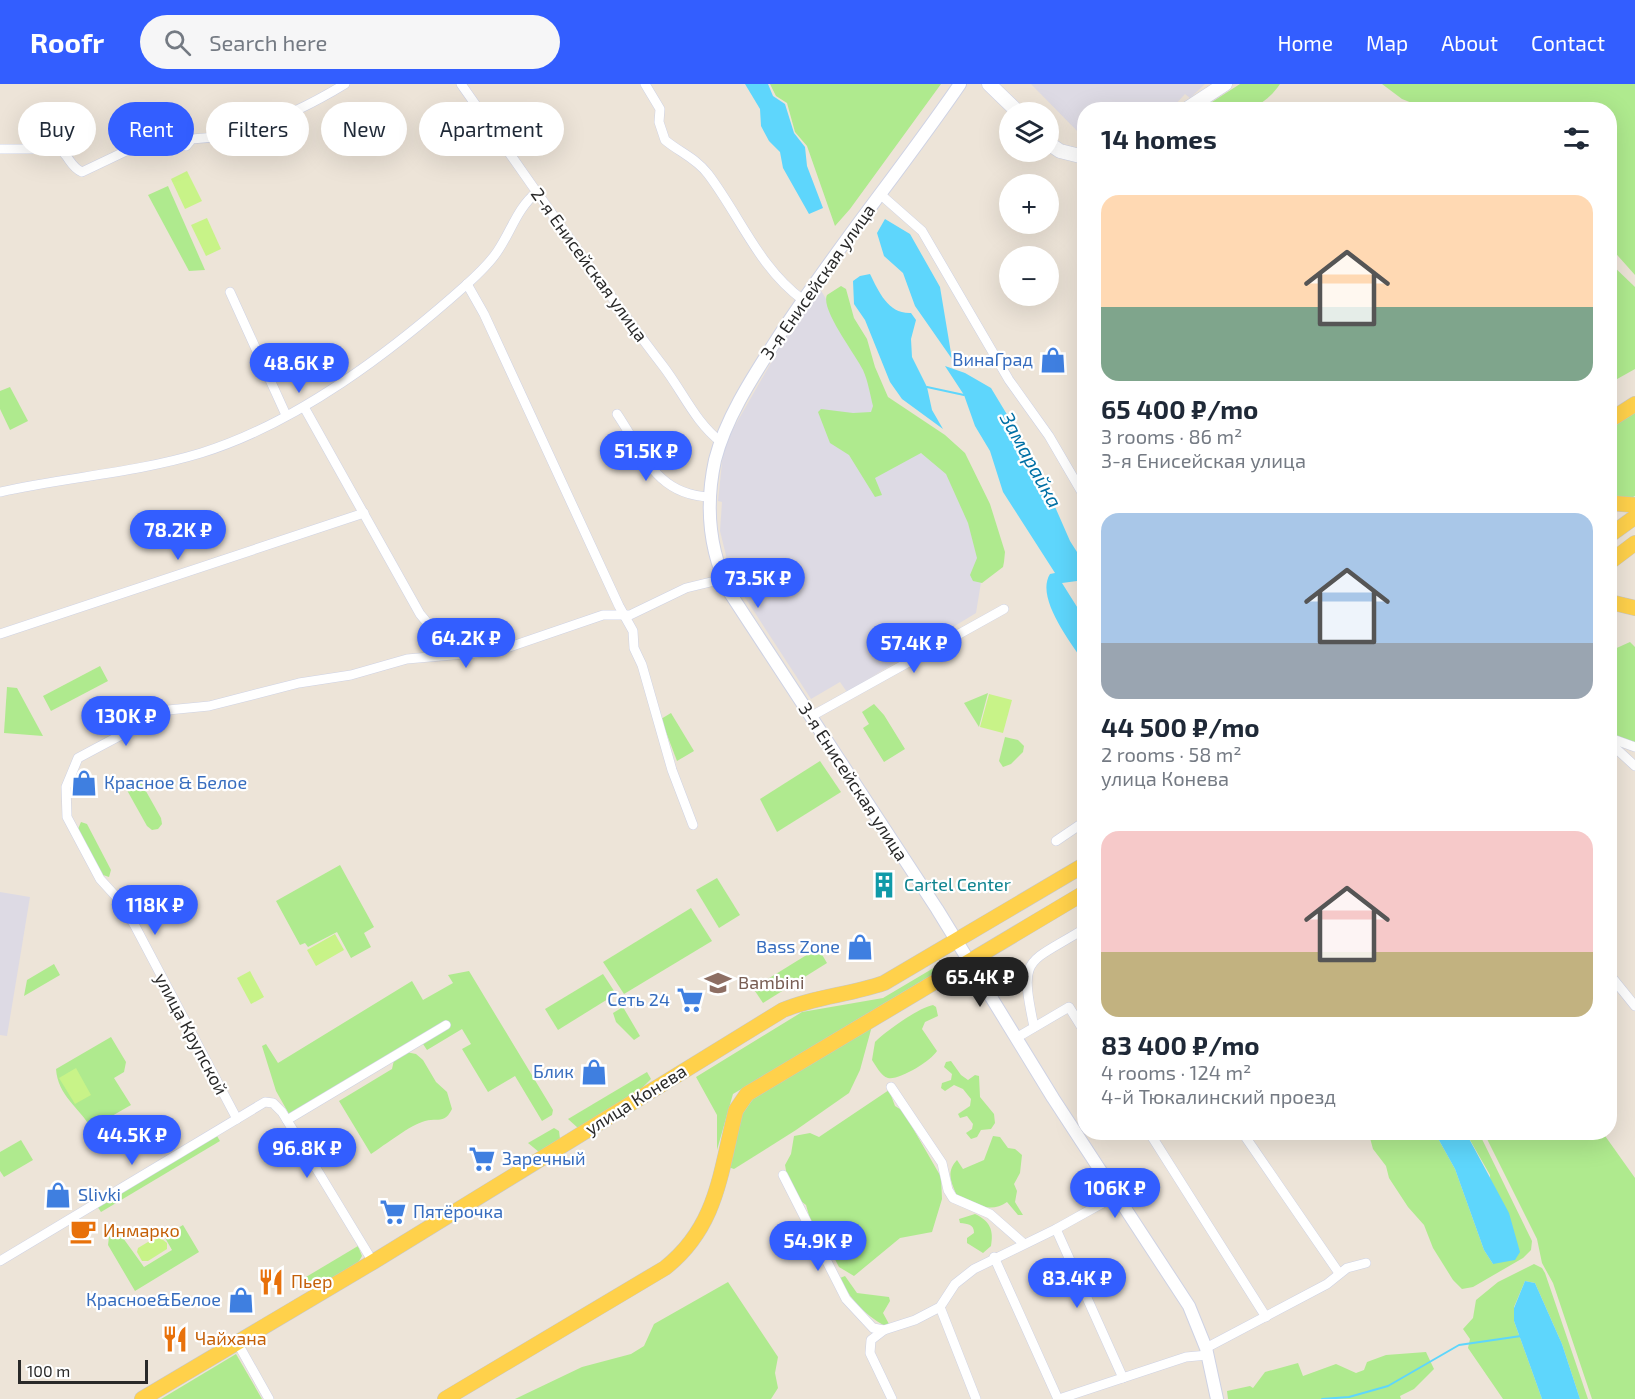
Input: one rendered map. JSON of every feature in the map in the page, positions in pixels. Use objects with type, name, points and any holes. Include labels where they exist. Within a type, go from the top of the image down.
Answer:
[{"type":"main road","points":[[989,84],[1008,102]]},
{"type":"main road","points":[[1197,102],[1225,84]]},
{"type":"main road","points":[[1059,150],[1077,155]]},
{"type":"main road","points":[[1617,405],[1635,393]]},
{"type":"main road","points":[[1617,416],[1635,405]]},
{"type":"main road","points":[[1617,504],[1635,506]]},
{"type":"main road","points":[[1617,530],[1635,517]]},
{"type":"main road","points":[[1617,557],[1635,543]]},
{"type":"main road","points":[[1617,604],[1635,608]]},
{"type":"main road","name":"улица Конева","points":[[142,1399],[373,1262],[783,1010],[812,999],[863,991],[884,983],[1077,869]]},
{"type":"main road","points":[[445,1399],[665,1268],[682,1254],[705,1224],[736,1110],[747,1094],[1077,897]]},
{"type":"street","points":[[0,149],[59,150],[64,152],[73,167],[82,172],[143,143],[162,138],[189,142],[219,138],[260,125],[315,101],[345,84]]},
{"type":"street","name":"2-я Енисейская улица","points":[[461,84],[615,303],[668,373],[695,416],[721,442]]},
{"type":"street","points":[[645,84],[660,109],[659,122],[664,140],[688,154],[707,173],[774,274],[802,300]]},
{"type":"street","name":"3-я Енисейская улица","points":[[960,84],[802,300],[757,370],[721,442],[710,497],[712,545],[723,579],[957,942],[1077,1133]]},
{"type":"street","points":[[0,492],[128,471],[192,455],[231,442],[304,406],[399,339],[467,284],[496,254],[518,212],[537,192]]},
{"type":"street","points":[[880,194],[922,231],[1009,380],[1049,436],[1077,484]]},
{"type":"street","points":[[467,284],[484,314],[633,631],[634,648],[642,665],[672,770],[693,825]]},
{"type":"street","points":[[230,292],[285,416]]},
{"type":"street","points":[[304,406],[420,614],[430,626],[470,655],[498,651],[603,615],[636,613],[686,588],[723,579]]},
{"type":"street","points":[[617,414],[662,482],[679,492],[710,497]]},
{"type":"street","points":[[0,634],[364,513]]},
{"type":"street","points":[[810,717],[1004,609]]},
{"type":"street","name":"улица Крупской","points":[[237,1119],[135,926],[120,901],[100,879],[67,817],[66,787],[78,758],[168,710],[209,706],[299,683],[362,672],[406,659],[470,655]]},
{"type":"street","points":[[1617,741],[1635,747]]},
{"type":"street","points":[[1617,749],[1635,766]]},
{"type":"street","points":[[1056,841],[1077,827]]},
{"type":"street","points":[[1034,1028],[1026,989],[1028,970],[1041,955],[1077,933]]},
{"type":"street","points":[[1071,937],[1077,939]]},
{"type":"street","points":[[1617,984],[1635,1006]]},
{"type":"street","points":[[1016,1038],[1069,1008],[1077,1020]]},
{"type":"street","points":[[287,1120],[446,1025]]},
{"type":"street","points":[[891,1087],[942,1163],[948,1190],[953,1198],[990,1214],[1023,1243]]},
{"type":"street","points":[[0,1261],[265,1102],[273,1103],[287,1120],[373,1262]]},
{"type":"street","name":"3-я Енисейская улица","points":[[1081,1140],[1189,1306],[1207,1351],[1217,1399]]},
{"type":"street","points":[[1154,1140],[1266,1317]]},
{"type":"street","points":[[1248,1140],[1339,1273]]},
{"type":"street","points":[[783,1175],[846,1299],[873,1328],[884,1330]]},
{"type":"street","points":[[892,1399],[870,1353],[871,1340],[884,1330],[915,1320],[940,1307],[963,1276],[994,1257],[1056,1229],[1117,1196]]},
{"type":"street","points":[[1056,1229],[1123,1378]]},
{"type":"street","points":[[994,1257],[1059,1399],[1207,1351],[1327,1284],[1339,1273],[1366,1263]]},
{"type":"street","points":[[940,1307],[976,1399]]},
{"type":"street","points":[[237,1342],[269,1399]]},
{"type":"shaded area","points":[[1031,84],[1205,84],[1190,98],[1185,94],[1178,102],[1077,102],[1077,131],[1059,113],[1059,102],[1049,102]]},
{"type":"shaded area","points":[[820,289],[920,453],[932,457],[949,470],[970,512],[982,576],[976,613],[847,692],[840,682],[811,699],[731,576],[720,531],[722,502],[718,501],[723,453],[729,436],[779,349]]},
{"type":"shaded area","points":[[0,892],[30,897],[7,1036],[0,1035]]},
{"type":"green space","points":[[770,84],[941,84],[850,209],[835,226],[807,146],[795,132],[787,103],[776,96]]},
{"type":"green space","points":[[1240,84],[1280,84],[1263,102],[1212,102]]},
{"type":"green space","points":[[1382,84],[1635,84],[1635,275],[1617,255],[1617,102],[1410,102]]},
{"type":"green space","points":[[187,171],[202,201],[185,209],[171,179]]},
{"type":"green space","points":[[168,186],[205,270],[189,271],[148,195]]},
{"type":"green space","points":[[207,218],[221,249],[206,256],[191,225]]},
{"type":"green space","points":[[1617,270],[1635,287],[1635,369],[1617,379]]},
{"type":"green space","points":[[841,286],[846,289],[854,318],[867,339],[875,367],[888,397],[945,435],[965,453],[990,504],[1005,552],[1004,562],[1003,567],[982,583],[973,581],[970,575],[977,558],[968,523],[946,474],[921,453],[875,478],[882,495],[875,497],[849,455],[830,443],[818,412],[821,409],[853,413],[871,412],[873,406],[863,370],[833,321],[826,302],[827,295]]},
{"type":"green space","points":[[10,387],[28,421],[10,430],[0,409],[0,391]]},
{"type":"green space","points":[[1635,409],[1635,496],[1631,498],[1617,497],[1617,420]]},
{"type":"green space","points":[[1630,642],[1635,647],[1635,742],[1617,737],[1617,648]]},
{"type":"green space","points":[[100,666],[108,681],[51,711],[43,696]]},
{"type":"green space","points":[[7,687],[17,688],[43,736],[4,733]]},
{"type":"green space","points":[[988,693],[979,727],[964,703]]},
{"type":"green space","points":[[989,694],[1012,700],[1003,733],[980,727]]},
{"type":"green space","points":[[874,704],[884,715],[905,749],[884,762],[863,728],[869,724],[862,712]]},
{"type":"green space","points":[[671,713],[694,751],[677,761],[661,719]]},
{"type":"green space","points":[[1005,737],[1018,740],[1024,746],[1023,752],[1011,764],[1003,767],[999,761]]},
{"type":"green space","points":[[820,761],[841,792],[777,832],[760,799]]},
{"type":"green space","points":[[134,780],[142,784],[161,818],[162,824],[158,829],[152,830],[147,826],[128,792],[127,786]]},
{"type":"green space","points":[[81,822],[87,824],[111,870],[109,877],[103,875],[78,829]]},
{"type":"green space","points":[[340,865],[374,927],[364,933],[371,947],[351,958],[337,932],[308,947],[305,943],[300,945],[276,901]]},
{"type":"green space","points":[[717,878],[740,915],[719,928],[696,890]]},
{"type":"green space","points":[[691,908],[712,941],[624,994],[603,962]]},
{"type":"green space","points":[[335,934],[344,950],[316,966],[307,950]]},
{"type":"green space","points":[[818,948],[827,963],[763,1003],[753,988]]},
{"type":"green space","points":[[942,963],[945,967],[733,1094],[717,1150],[717,1115],[696,1077],[802,1012],[883,998]]},
{"type":"green space","points":[[54,964],[60,975],[24,996],[27,980]]},
{"type":"green space","points":[[250,971],[264,997],[251,1004],[237,978]]},
{"type":"green space","points":[[469,971],[553,1110],[552,1115],[542,1121],[515,1076],[488,1092],[462,1049],[471,1044],[462,1029],[427,1050],[421,1041],[289,1114],[276,1091],[262,1046],[266,1044],[278,1063],[412,981],[423,1000],[453,983],[448,975]]},
{"type":"green space","points":[[603,974],[616,994],[558,1030],[545,1009]]},
{"type":"green space","points":[[933,1005],[936,1007],[938,1016],[925,1022],[922,1029],[937,1051],[928,1060],[906,1073],[893,1078],[885,1077],[872,1060],[875,1042],[903,1020]]},
{"type":"green space","points":[[623,1007],[640,1036],[634,1040],[616,1022],[613,1013]]},
{"type":"green space","points":[[872,1026],[860,1070],[849,1093],[734,1169],[728,1167],[741,1116],[753,1099]]},
{"type":"green space","points":[[111,1037],[126,1062],[124,1072],[114,1078],[131,1105],[91,1128],[65,1094],[56,1069]]},
{"type":"green space","points":[[406,1052],[416,1054],[423,1060],[436,1082],[447,1092],[452,1109],[443,1119],[419,1123],[371,1154],[339,1101],[392,1069],[394,1060]]},
{"type":"green space","points":[[951,1061],[961,1075],[968,1080],[975,1075],[979,1076],[980,1097],[994,1114],[995,1123],[991,1129],[981,1130],[977,1137],[971,1139],[966,1133],[972,1129],[973,1124],[967,1116],[960,1118],[958,1114],[970,1106],[971,1099],[963,1089],[954,1085],[945,1091],[941,1088],[942,1083],[951,1080],[952,1074],[944,1067],[946,1062]]},
{"type":"green space","points":[[76,1068],[91,1095],[75,1104],[59,1078]]},
{"type":"green space","points":[[647,1072],[651,1079],[637,1093],[578,1128],[568,1119]]},
{"type":"green space","points":[[889,1090],[895,1106],[903,1111],[941,1177],[942,1199],[932,1232],[900,1238],[854,1276],[839,1267],[828,1246],[812,1226],[806,1205],[797,1198],[788,1181],[785,1165],[791,1154],[794,1136],[810,1133],[819,1137]]},
{"type":"green space","points":[[554,1128],[559,1131],[560,1139],[539,1152],[528,1143]]},
{"type":"green space","points":[[217,1136],[220,1141],[101,1212],[97,1206]]},
{"type":"green space","points":[[993,1136],[1000,1137],[1008,1148],[1015,1149],[1022,1155],[1020,1173],[1014,1184],[1017,1191],[1015,1202],[1023,1215],[1018,1215],[1007,1202],[994,1207],[975,1204],[956,1194],[954,1189],[951,1169],[954,1164],[957,1160],[963,1169],[984,1160]]},
{"type":"green space","points":[[21,1140],[33,1160],[4,1177],[0,1171],[0,1152]]},
{"type":"green space","points":[[1371,1140],[1439,1140],[1455,1169],[1484,1250],[1493,1264],[1490,1175],[1470,1140],[1482,1140],[1532,1241],[1531,1250],[1523,1258],[1473,1287],[1462,1289],[1453,1280],[1433,1248],[1424,1225],[1408,1207],[1389,1178],[1386,1166],[1373,1149]]},
{"type":"green space","points":[[1488,1140],[1608,1140],[1635,1178],[1635,1399],[1592,1399],[1553,1283],[1542,1263],[1537,1239]]},
{"type":"green space","points":[[975,1214],[987,1223],[992,1235],[991,1246],[983,1253],[967,1243],[967,1238],[974,1233],[974,1230],[970,1225],[960,1223],[959,1219]]},
{"type":"green space","points":[[183,1225],[199,1252],[135,1291],[108,1245],[109,1237],[118,1231],[144,1267],[172,1250],[164,1236]]},
{"type":"green space","points":[[158,1236],[167,1243],[167,1249],[148,1261],[142,1261],[137,1252],[138,1248]]},
{"type":"green space","points":[[358,1246],[362,1256],[358,1263],[316,1288],[311,1286],[306,1277]]},
{"type":"green space","points":[[1534,1264],[1542,1268],[1545,1273],[1588,1399],[1580,1399],[1562,1344],[1535,1283],[1525,1281],[1514,1307],[1514,1321],[1542,1399],[1503,1399],[1468,1348],[1470,1339],[1463,1329],[1473,1318],[1476,1300],[1498,1282]]},
{"type":"green space","points":[[845,1276],[857,1293],[889,1297],[890,1301],[883,1313],[889,1324],[885,1326],[858,1306],[840,1278]]},
{"type":"green space","points":[[728,1282],[778,1357],[775,1373],[778,1388],[771,1399],[515,1399],[582,1367],[631,1354],[644,1346],[654,1324]]},
{"type":"green space","points":[[1426,1352],[1434,1369],[1414,1389],[1400,1396],[1401,1399],[1228,1399],[1227,1391],[1250,1386],[1253,1388],[1265,1372],[1298,1363],[1303,1376],[1336,1364],[1356,1373],[1364,1370],[1367,1362],[1386,1355]]},
{"type":"green space","points":[[236,1354],[262,1399],[161,1399]]},
{"type":"water","points":[[745,84],[768,84],[773,96],[785,104],[794,133],[805,147],[807,166],[823,208],[809,214],[783,168],[780,152],[769,141],[761,126],[760,109]]},
{"type":"water","points":[[885,219],[910,234],[940,287],[952,359],[915,306],[903,273],[884,256],[877,233]]},
{"type":"water","points":[[870,274],[881,295],[890,306],[896,310],[911,313],[916,320],[911,339],[912,357],[927,387],[932,410],[943,429],[902,399],[890,382],[865,320],[854,304],[853,281],[860,276]]},
{"type":"water","points":[[945,366],[965,373],[991,388],[1035,461],[1077,552],[1077,581],[1062,583],[1077,607],[1077,652],[1056,620],[1047,595],[1050,574],[1055,573],[1003,492],[990,451],[975,426],[964,395]]},
{"type":"water","points":[[1439,1140],[1470,1140],[1509,1213],[1520,1252],[1515,1260],[1493,1264],[1484,1250],[1455,1169]]},
{"type":"water","points":[[1525,1281],[1535,1283],[1562,1344],[1580,1399],[1542,1399],[1514,1321],[1514,1308]]},
{"type":"waterway","name":"Замарайка","points":[[927,387],[964,395]]},
{"type":"waterway","points":[[1322,1399],[1349,1397],[1388,1386],[1459,1345],[1521,1336]]},
{"type":"place","name":"ВинаГрад","points":[[1053,360]]},
{"type":"place","name":"Красное & Белое","points":[[84,783]]},
{"type":"place","name":"Cartel Center","points":[[884,885]]},
{"type":"place","name":"Bass Zone","points":[[860,947]]},
{"type":"place","name":"Bambini","points":[[718,983]]},
{"type":"place","name":"Сеть 24","points":[[690,1000]]},
{"type":"place","name":"Блик","points":[[594,1072]]},
{"type":"place","name":"Заречный","points":[[482,1159]]},
{"type":"place","name":"Slivki","points":[[58,1195]]},
{"type":"place","name":"Пятёрочка","points":[[393,1212]]},
{"type":"place","name":"Инмарко","points":[[83,1231]]},
{"type":"place","name":"Пьер","points":[[271,1282]]},
{"type":"place","name":"Красное&Белое","points":[[241,1300]]},
{"type":"place","name":"Чайхана","points":[[175,1339]]}]
